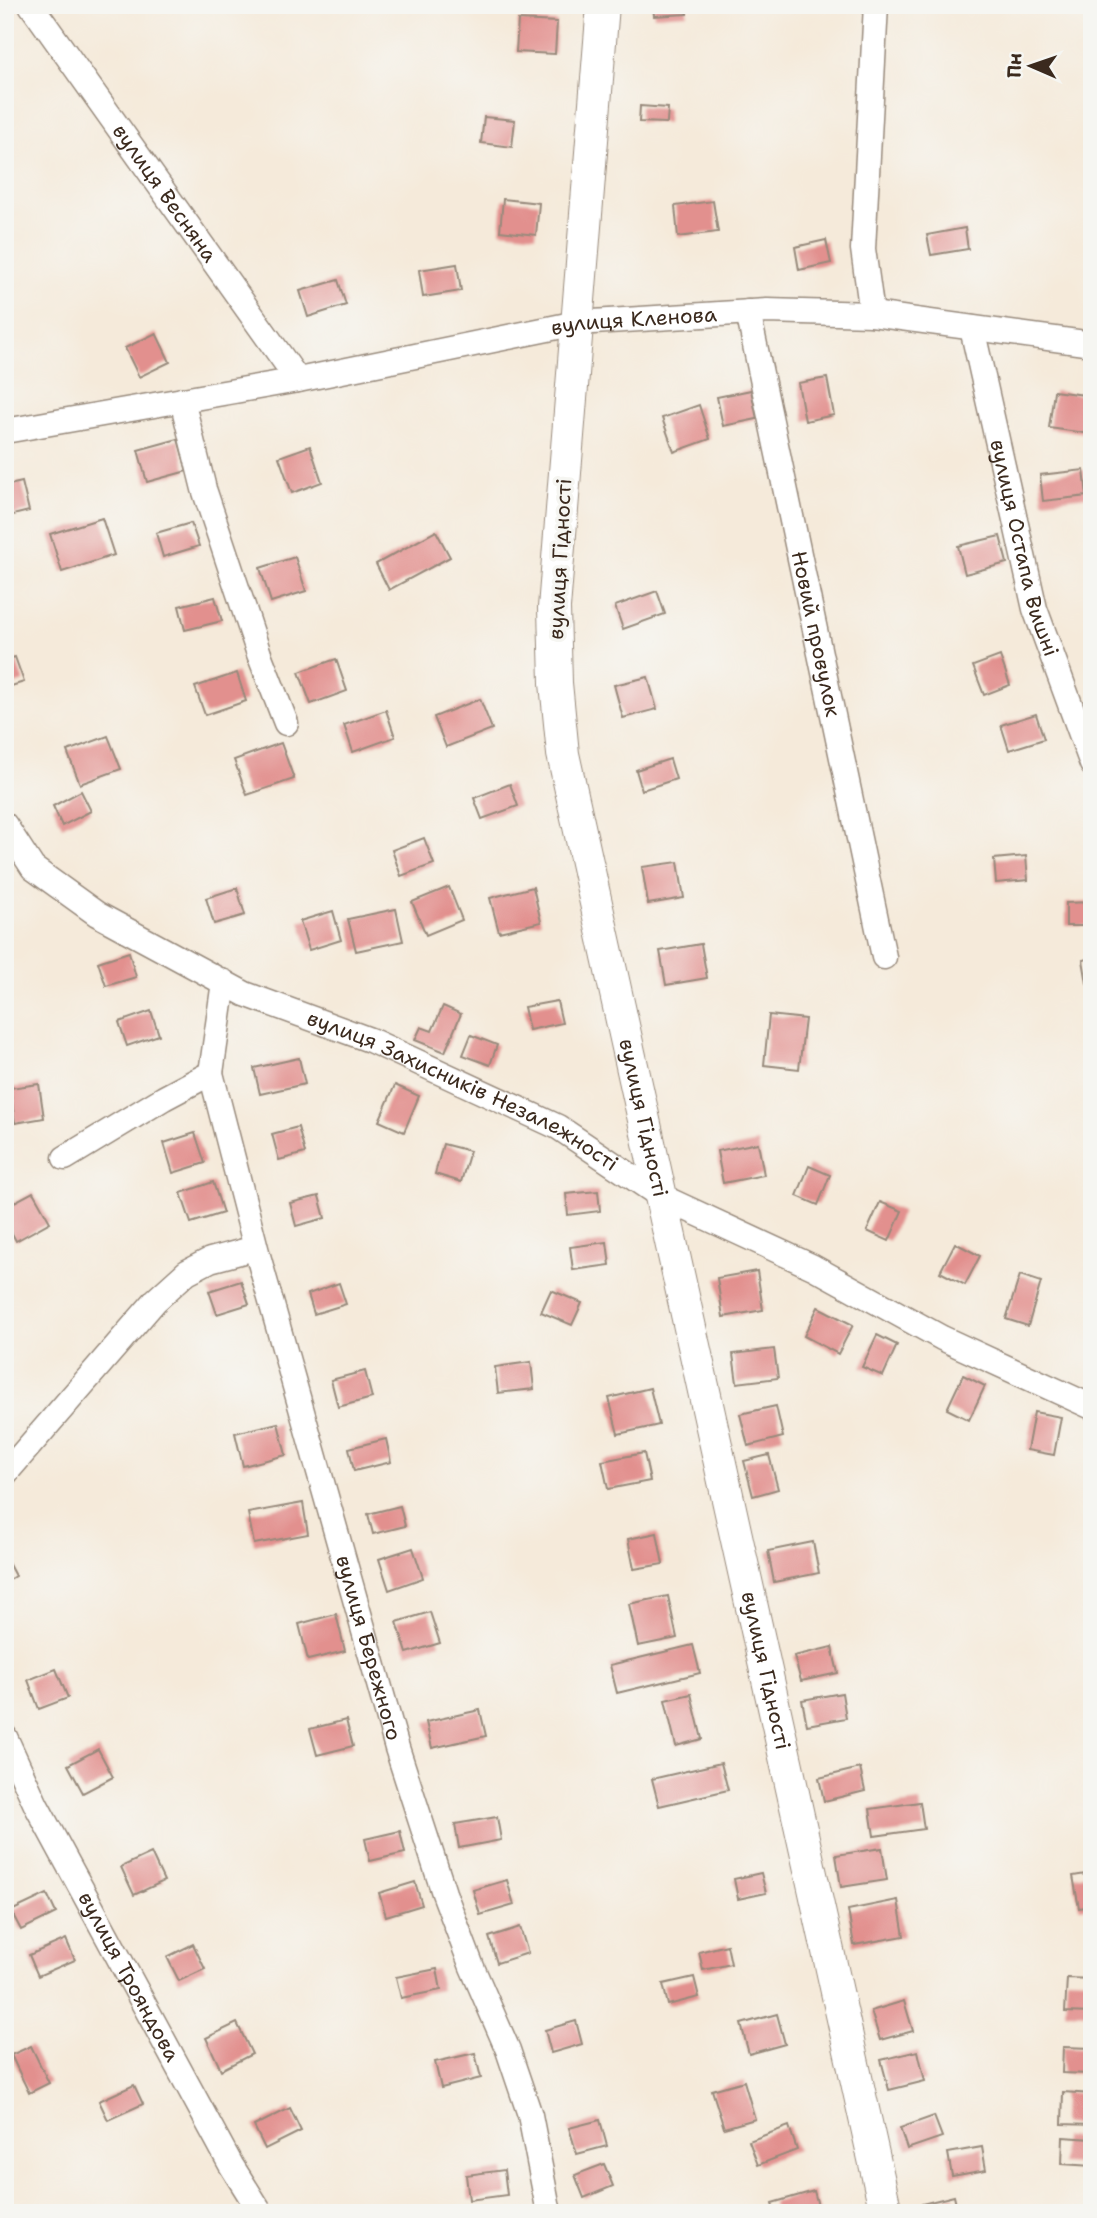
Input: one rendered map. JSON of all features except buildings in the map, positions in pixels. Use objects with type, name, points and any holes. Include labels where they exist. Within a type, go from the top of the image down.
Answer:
[{"type":"street","name":"вулиця Весняна","points":[[32,5],[298,380]]},
{"type":"street","name":"вулиця Гідності","points":[[603,5],[554,608],[556,683],[563,754],[886,2213]]},
{"type":"street","points":[[872,314],[863,249],[876,5]]},
{"type":"street","name":"вулиця Кленова","points":[[5,430],[298,380],[577,323],[767,311],[872,314],[1092,344]]},
{"type":"street","name":"Новий провулок","points":[[748,312],[884,957]]},
{"type":"street","name":"вулиця Остапа Вишні","points":[[972,328],[1035,609],[1092,764]]},
{"type":"street","points":[[182,400],[204,489],[259,654],[286,723]]},
{"type":"street","name":"вулиця Захисників Незалежності","points":[[5,825],[33,869],[86,907],[224,982],[245,993],[370,1040],[558,1127],[662,1197],[813,1266],[942,1338],[1092,1407]]},
{"type":"street","name":"вулиця Бережного","points":[[224,982],[211,1073],[256,1248],[397,1748],[444,1893],[508,2050],[530,2115],[549,2213]]},
{"type":"street","points":[[65,1158],[211,1073]]},
{"type":"street","points":[[5,1474],[156,1300],[176,1281],[210,1260],[256,1248]]},
{"type":"street","name":"вулиця Трояндова","points":[[5,1737],[36,1805],[231,2165],[261,2213]]}]
